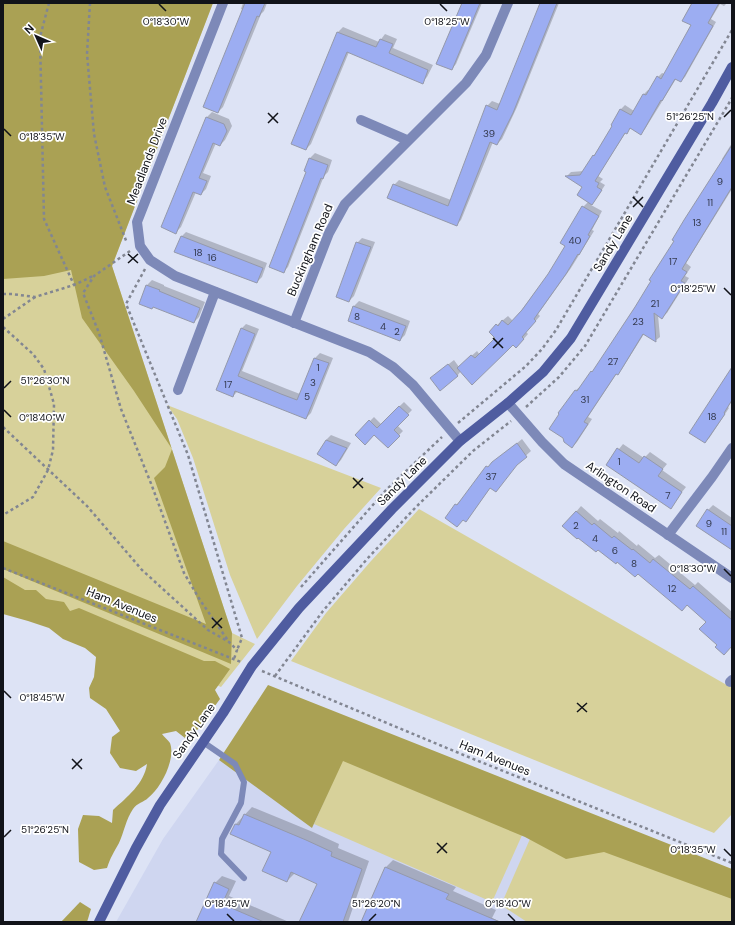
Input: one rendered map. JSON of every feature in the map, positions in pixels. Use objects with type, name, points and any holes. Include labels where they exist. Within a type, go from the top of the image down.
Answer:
[{"type":"street","name":"Meadlands Drive","points":[[223,3],[137,222],[140,246],[150,260],[175,276],[369,352],[393,367],[412,385],[460,441]]},
{"type":"street","name":"Buckingham Road","points":[[294,323],[329,233],[344,204],[466,83],[486,55],[508,3]]},
{"type":"street","name":"Sandy Lane","points":[[100,922],[136,848],[160,804],[203,742],[252,666],[304,603],[392,508],[460,441],[508,403],[543,372],[571,338],[732,67]]},
{"type":"street","points":[[361,120],[407,140]]},
{"type":"street","points":[[178,390],[215,292]]},
{"type":"street","name":"Arlington Road","points":[[508,403],[542,442],[564,464],[732,578]]},
{"type":"street","points":[[668,535],[732,448]]},
{"type":"lane","points":[[203,742],[235,764],[244,782],[241,803],[222,838],[221,854],[244,878]]},
{"type":"path","points":[[49,3],[40,37],[44,219],[74,285]]},
{"type":"path","points":[[90,3],[87,54],[94,134],[105,187],[127,244]]},
{"type":"path","points":[[299,589],[386,490],[450,430],[526,366],[542,349],[556,330],[732,30]]},
{"type":"path","points":[[3,319],[35,297],[74,285],[94,276],[130,251],[140,246]]},
{"type":"path","points":[[94,276],[83,292],[99,333],[121,409],[152,486],[184,573],[200,600],[229,642],[237,650],[242,638],[188,455],[126,304],[150,260]]},
{"type":"path","points":[[3,294],[35,297]]},
{"type":"path","points":[[3,327],[33,354],[44,370],[54,404],[53,450],[48,470],[33,497],[3,515]]},
{"type":"path","points":[[3,427],[87,506],[142,570],[208,630],[229,642]]},
{"type":"path","name":"Ham Avenues","points":[[3,568],[234,659],[237,650]]},
{"type":"path","name":"Ham Avenues","points":[[252,666],[466,756],[732,863]]},
{"type":"shaded area","points":[[3,3],[213,3],[112,266],[232,633],[255,644],[221,687],[3,595]]},
{"type":"shaded area","points":[[3,3],[213,3],[112,266],[172,449],[134,391],[82,318],[71,270],[44,276],[3,279]]},
{"type":"shaded area","points":[[167,405],[381,488],[344,529],[297,586],[257,639],[230,575],[193,458],[177,419]]},
{"type":"shaded area","points":[[172,449],[232,633],[231,664],[3,569],[3,541],[206,624],[154,478],[165,467]]},
{"type":"shaded area","points":[[419,509],[732,688],[732,814],[714,833],[291,661],[326,613]]},
{"type":"shaded area","points":[[3,577],[25,590],[36,590],[46,599],[64,602],[70,611],[79,608],[204,661],[215,661],[230,669],[215,690],[220,699],[195,733],[185,738],[176,731],[162,734],[170,743],[171,750],[171,757],[166,773],[153,793],[136,805],[133,809],[107,868],[94,870],[79,862],[78,829],[83,815],[99,816],[112,823],[113,810],[139,784],[147,764],[136,771],[120,768],[110,753],[112,737],[120,731],[106,709],[90,698],[89,688],[94,677],[96,657],[85,648],[63,639],[49,628],[3,614]]},
{"type":"shaded area","points":[[268,685],[732,869],[732,899],[604,852],[566,859],[525,837],[343,761],[312,828],[219,760]]},
{"type":"shaded area","points":[[276,691],[732,922],[116,922],[163,839],[219,760],[229,764]]},
{"type":"shaded area","points":[[345,754],[523,833],[492,902],[314,824]]},
{"type":"shaded area","points":[[565,828],[732,894],[732,922],[527,922],[501,905],[533,832]]},
{"type":"shaded area","points":[[80,902],[91,909],[87,922],[61,922]]},
{"type":"building","points":[[245,3],[265,3],[259,17],[257,16],[218,113],[203,107]]},
{"type":"building","points":[[462,3],[480,3],[452,70],[436,64]]},
{"type":"building","points":[[540,3],[557,3],[513,113],[497,145],[490,142],[457,226],[387,198],[393,184],[448,206],[486,105],[497,110]]},
{"type":"building","points":[[692,3],[719,3],[708,23],[713,26],[681,82],[675,79],[641,135],[630,128],[627,134],[625,133],[595,181],[599,183],[597,187],[602,190],[592,205],[577,195],[582,187],[565,176],[580,175],[593,155],[594,156],[612,126],[611,125],[620,109],[631,115],[643,94],[646,95],[657,76],[661,79],[691,25],[682,21]]},
{"type":"building","points":[[337,32],[376,47],[380,39],[393,44],[389,53],[428,70],[423,84],[347,52],[306,150],[291,144]]},
{"type":"building","points":[[206,117],[224,124],[227,131],[220,146],[213,143],[199,178],[207,181],[201,195],[193,192],[176,234],[161,227]]},
{"type":"building","points":[[732,145],[732,187],[682,269],[687,272],[681,281],[685,283],[662,319],[654,313],[656,342],[643,334],[618,375],[616,374],[584,422],[588,424],[572,448],[564,442],[563,438],[549,429],[559,414],[558,413],[575,390],[577,391],[591,371],[592,372],[635,307],[651,281],[649,280],[674,241],[672,240]]},
{"type":"building","points":[[309,158],[328,165],[323,179],[321,178],[284,273],[269,267],[306,172],[304,171]]},
{"type":"building","points":[[582,206],[599,216],[579,255],[578,254],[566,274],[534,319],[536,321],[522,337],[524,339],[516,348],[513,345],[472,385],[457,368],[471,355],[475,358],[495,338],[489,332],[496,324],[498,326],[502,320],[508,325],[522,310],[548,274],[565,246],[560,243]]},
{"type":"building","points":[[181,236],[263,268],[257,283],[174,252]]},
{"type":"building","points":[[356,242],[371,247],[349,302],[336,297]]},
{"type":"building","points":[[146,285],[200,308],[194,323],[153,307],[152,309],[139,304]]},
{"type":"building","points":[[353,306],[406,326],[400,341],[348,321]]},
{"type":"building","points":[[241,328],[255,334],[238,376],[281,394],[297,400],[314,358],[329,363],[306,419],[235,391],[233,397],[216,390]]},
{"type":"building","points":[[448,364],[458,376],[440,391],[430,378]]},
{"type":"building","points":[[732,367],[732,400],[724,413],[725,414],[705,443],[689,433]]},
{"type":"building","points":[[399,406],[409,415],[394,430],[400,436],[388,448],[374,435],[365,445],[355,435],[369,420],[377,428]]},
{"type":"building","points":[[326,440],[347,448],[336,466],[317,454]]},
{"type":"building","points":[[517,443],[527,457],[517,465],[496,492],[490,488],[466,522],[463,520],[457,527],[445,518],[455,504],[457,505],[486,466],[488,467],[492,462]]},
{"type":"building","points":[[617,448],[639,463],[644,456],[663,469],[658,476],[682,492],[671,509],[606,465]]},
{"type":"building","points":[[707,509],[732,526],[732,550],[696,526]]},
{"type":"building","points":[[576,511],[592,525],[594,523],[612,538],[614,536],[650,563],[653,559],[690,589],[693,586],[732,620],[732,646],[724,655],[715,647],[717,645],[699,629],[706,622],[687,605],[682,611],[638,574],[635,577],[617,562],[616,564],[598,550],[596,552],[578,538],[577,539],[562,526]]},
{"type":"building","points":[[244,814],[332,852],[331,856],[362,869],[343,922],[299,922],[317,884],[291,872],[287,882],[262,871],[271,852],[230,834],[235,824],[239,825]]},
{"type":"building","points":[[385,867],[449,894],[446,899],[500,922],[361,922]]},
{"type":"building","points":[[214,882],[229,889],[222,904],[264,922],[196,922]]}]
